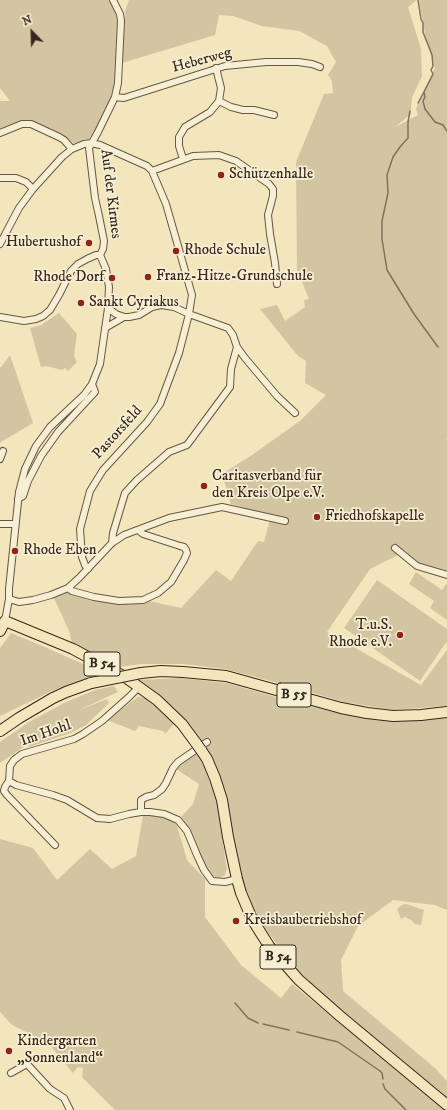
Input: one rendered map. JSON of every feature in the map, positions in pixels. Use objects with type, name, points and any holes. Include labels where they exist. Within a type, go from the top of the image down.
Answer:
[{"type":"main road","points":[[0,631],[5,621]]},
{"type":"main road","name":"B 54","points":[[5,621],[73,649],[125,677],[157,700],[182,724],[200,746],[215,778],[222,800],[228,837],[241,893],[260,934],[299,980],[447,1105]]},
{"type":"main road","name":"B 55","points":[[0,731],[53,698],[72,690],[91,683],[141,672],[161,671],[226,676],[341,708],[367,713],[392,716],[447,712]]},
{"type":"main road","points":[[0,721],[19,718]]},
{"type":"street","name":"Auf der Kirmes","points":[[100,255],[103,249],[104,241],[94,198],[88,151],[116,97],[121,20],[120,14],[113,0]]},
{"type":"street","name":"Heberweg","points":[[116,97],[124,98],[225,66],[266,62],[298,62],[320,67]]},
{"type":"street","points":[[183,159],[179,146],[179,137],[185,127],[210,112],[219,101],[221,88],[216,68]]},
{"type":"street","points":[[219,101],[231,107],[243,110],[254,110],[274,115]]},
{"type":"street","points":[[0,133],[22,124],[31,124],[64,140],[72,149]]},
{"type":"street","points":[[0,244],[19,208],[33,189],[62,157],[72,149],[84,144],[91,143],[100,145],[147,166],[152,171],[194,156],[219,155],[236,161],[269,184],[273,189],[273,196],[268,215],[277,284]]},
{"type":"street","name":"Pastorsfeld","points":[[88,569],[82,557],[80,529],[90,491],[103,470],[147,422],[160,404],[179,353],[189,314],[192,295],[166,204],[152,171]]},
{"type":"street","points":[[0,178],[16,178],[26,182],[33,189]]},
{"type":"street","points":[[0,317],[24,321],[43,316],[50,310],[71,270],[87,259],[100,255],[104,263],[109,287],[108,308],[100,364],[92,384],[84,395],[50,427],[36,446],[25,469],[18,499],[9,600],[5,621]]},
{"type":"street","points":[[105,328],[124,317],[139,315],[152,307],[161,304],[174,307],[228,328],[233,335],[237,347],[277,396],[295,413]]},
{"type":"street","points":[[108,308],[116,314],[124,317]]},
{"type":"street","points":[[112,543],[113,533],[124,494],[137,480],[169,452],[186,445],[230,387],[231,369],[237,347]]},
{"type":"street","points":[[18,499],[23,496],[28,481],[58,432],[95,392],[92,384]]},
{"type":"street","points":[[0,459],[3,451]]},
{"type":"street","points":[[9,600],[19,602],[33,600],[68,588],[112,543],[124,535],[169,518],[222,507],[285,522]]},
{"type":"street","points":[[0,524],[15,524]]},
{"type":"street","points":[[68,588],[72,591],[94,597],[119,601],[144,600],[158,593],[171,582],[187,553],[184,547],[143,534],[138,530]]},
{"type":"street","points":[[395,548],[417,566],[447,575]]},
{"type":"street","name":"Im Hohl","points":[[55,845],[4,791],[9,781],[10,766],[14,760],[22,754],[74,739],[83,734],[102,721],[139,686]]},
{"type":"street","points":[[141,812],[141,800],[162,789],[166,784],[173,768],[178,762],[200,746]]},
{"type":"street","points":[[9,781],[16,785],[67,800],[97,818],[110,819],[141,812],[164,814],[178,820],[187,832],[196,855],[212,881],[225,882],[237,879]]},
{"type":"street","points":[[11,1073],[27,1064],[50,1089],[64,1098],[70,1110]]},
{"type":"shaded area","points":[[0,0],[110,0],[117,17],[119,34],[116,82],[113,96],[89,139],[74,143],[28,122],[0,130],[0,101],[10,101],[0,88]]},
{"type":"shaded area","points":[[129,0],[417,0],[408,7],[421,49],[422,76],[412,98],[411,114],[395,127],[418,115],[416,109],[435,68],[425,34],[419,0],[447,0],[447,438],[445,440],[447,439],[447,572],[418,564],[404,552],[370,569],[327,632],[421,685],[447,650],[447,706],[393,710],[343,702],[225,669],[183,664],[141,664],[119,667],[72,643],[69,631],[54,598],[66,592],[94,600],[120,603],[149,601],[181,608],[216,570],[231,581],[258,541],[264,542],[271,516],[231,504],[222,474],[300,421],[326,395],[305,383],[306,361],[298,356],[260,309],[277,305],[285,321],[305,307],[304,300],[309,299],[297,270],[296,162],[324,94],[333,93],[332,81],[328,75],[336,62],[327,46],[299,31],[262,26],[233,16],[219,15],[215,35],[122,63],[125,11]]},
{"type":"shaded area","points":[[59,313],[77,334],[74,356],[77,362],[68,371],[65,368],[62,370],[46,366],[41,367],[30,328],[41,325]]},
{"type":"shaded area","points":[[10,355],[33,423],[0,443],[0,367]]},
{"type":"shaded area","points":[[416,572],[442,590],[446,584],[447,585],[447,620],[430,608],[434,601],[409,584]]},
{"type":"shaded area","name":"T.u.S. Rhode e.V.","points":[[377,580],[447,629],[447,641],[420,681],[344,628]]},
{"type":"shaded area","points":[[11,633],[99,671],[98,674],[52,691],[0,716],[0,648]]},
{"type":"shaded area","points":[[180,678],[226,683],[343,714],[394,720],[447,717],[447,910],[435,905],[393,900],[358,926],[341,960],[343,991],[435,1068],[447,1081],[447,1100],[319,992],[288,959],[256,916],[238,870],[226,800],[191,729],[158,694],[137,680]]},
{"type":"shaded area","points":[[114,686],[118,692],[77,711],[107,699],[109,703],[86,725],[68,734],[29,747],[28,744],[0,763],[0,742],[29,722],[64,703],[95,690]]},
{"type":"shaded area","points":[[138,697],[146,698],[174,724],[165,734],[163,731],[139,726],[135,731],[107,720]]},
{"type":"shaded area","points":[[197,752],[206,771],[216,799],[227,869],[225,875],[219,878],[212,876],[205,865],[189,829],[181,817],[193,804],[199,784],[176,769],[181,762]]},
{"type":"shaded area","points":[[143,815],[161,816],[176,822],[187,860],[205,879],[205,917],[241,965],[281,998],[292,984],[445,1110],[115,1110],[82,1077],[83,1068],[78,1067],[73,1073],[48,1043],[12,1025],[0,1012],[0,839],[33,848],[57,880],[90,849],[112,869],[136,856]]},
{"type":"shaded area","points":[[406,904],[424,910],[421,925],[415,924],[405,917],[401,919],[397,909]]},
{"type":"waterway","points":[[418,0],[423,23],[423,32],[432,55],[433,66],[431,70],[433,74],[418,103]]},
{"type":"waterway","points":[[424,92],[425,97],[423,101],[425,109],[435,122],[443,125],[447,131]]},
{"type":"waterway","points":[[410,111],[408,138],[393,157],[387,175],[388,193],[382,221],[382,239],[387,270],[414,314],[438,347]]},
{"type":"waterway","points":[[235,1003],[248,1018],[258,1023]]},
{"type":"waterway","points":[[263,1024],[289,1030]]},
{"type":"waterway","points":[[297,1032],[338,1042],[380,1071],[383,1079]]},
{"type":"waterway","points":[[383,1084],[385,1089],[406,1110]]},
{"type":"place","name":"Schützenhalle","points":[[221,175]]},
{"type":"place","name":"Hubertushof","points":[[89,243]]},
{"type":"place","name":"Rhode Schule","points":[[176,251]]},
{"type":"place","name":"Franz-Hitze-Grundschule","points":[[148,277]]},
{"type":"place","name":"Rhode Dorf","points":[[112,278]]},
{"type":"place","name":"Sankt Cyriakus","points":[[81,303]]},
{"type":"place","name":"Caritasverband für den Kreis Olpe e.V.","points":[[204,486]]},
{"type":"place","name":"Friedhofskapelle","points":[[317,517]]},
{"type":"place","name":"Rhode Eben","points":[[15,551]]},
{"type":"place","name":"T.u.S. Rhode e.V.","points":[[400,635]]},
{"type":"place","name":"Kreisbaubetriebshof","points":[[236,921]]},
{"type":"place","name":"Kindergarten „Sonnenland“","points":[[9,1051]]}]
